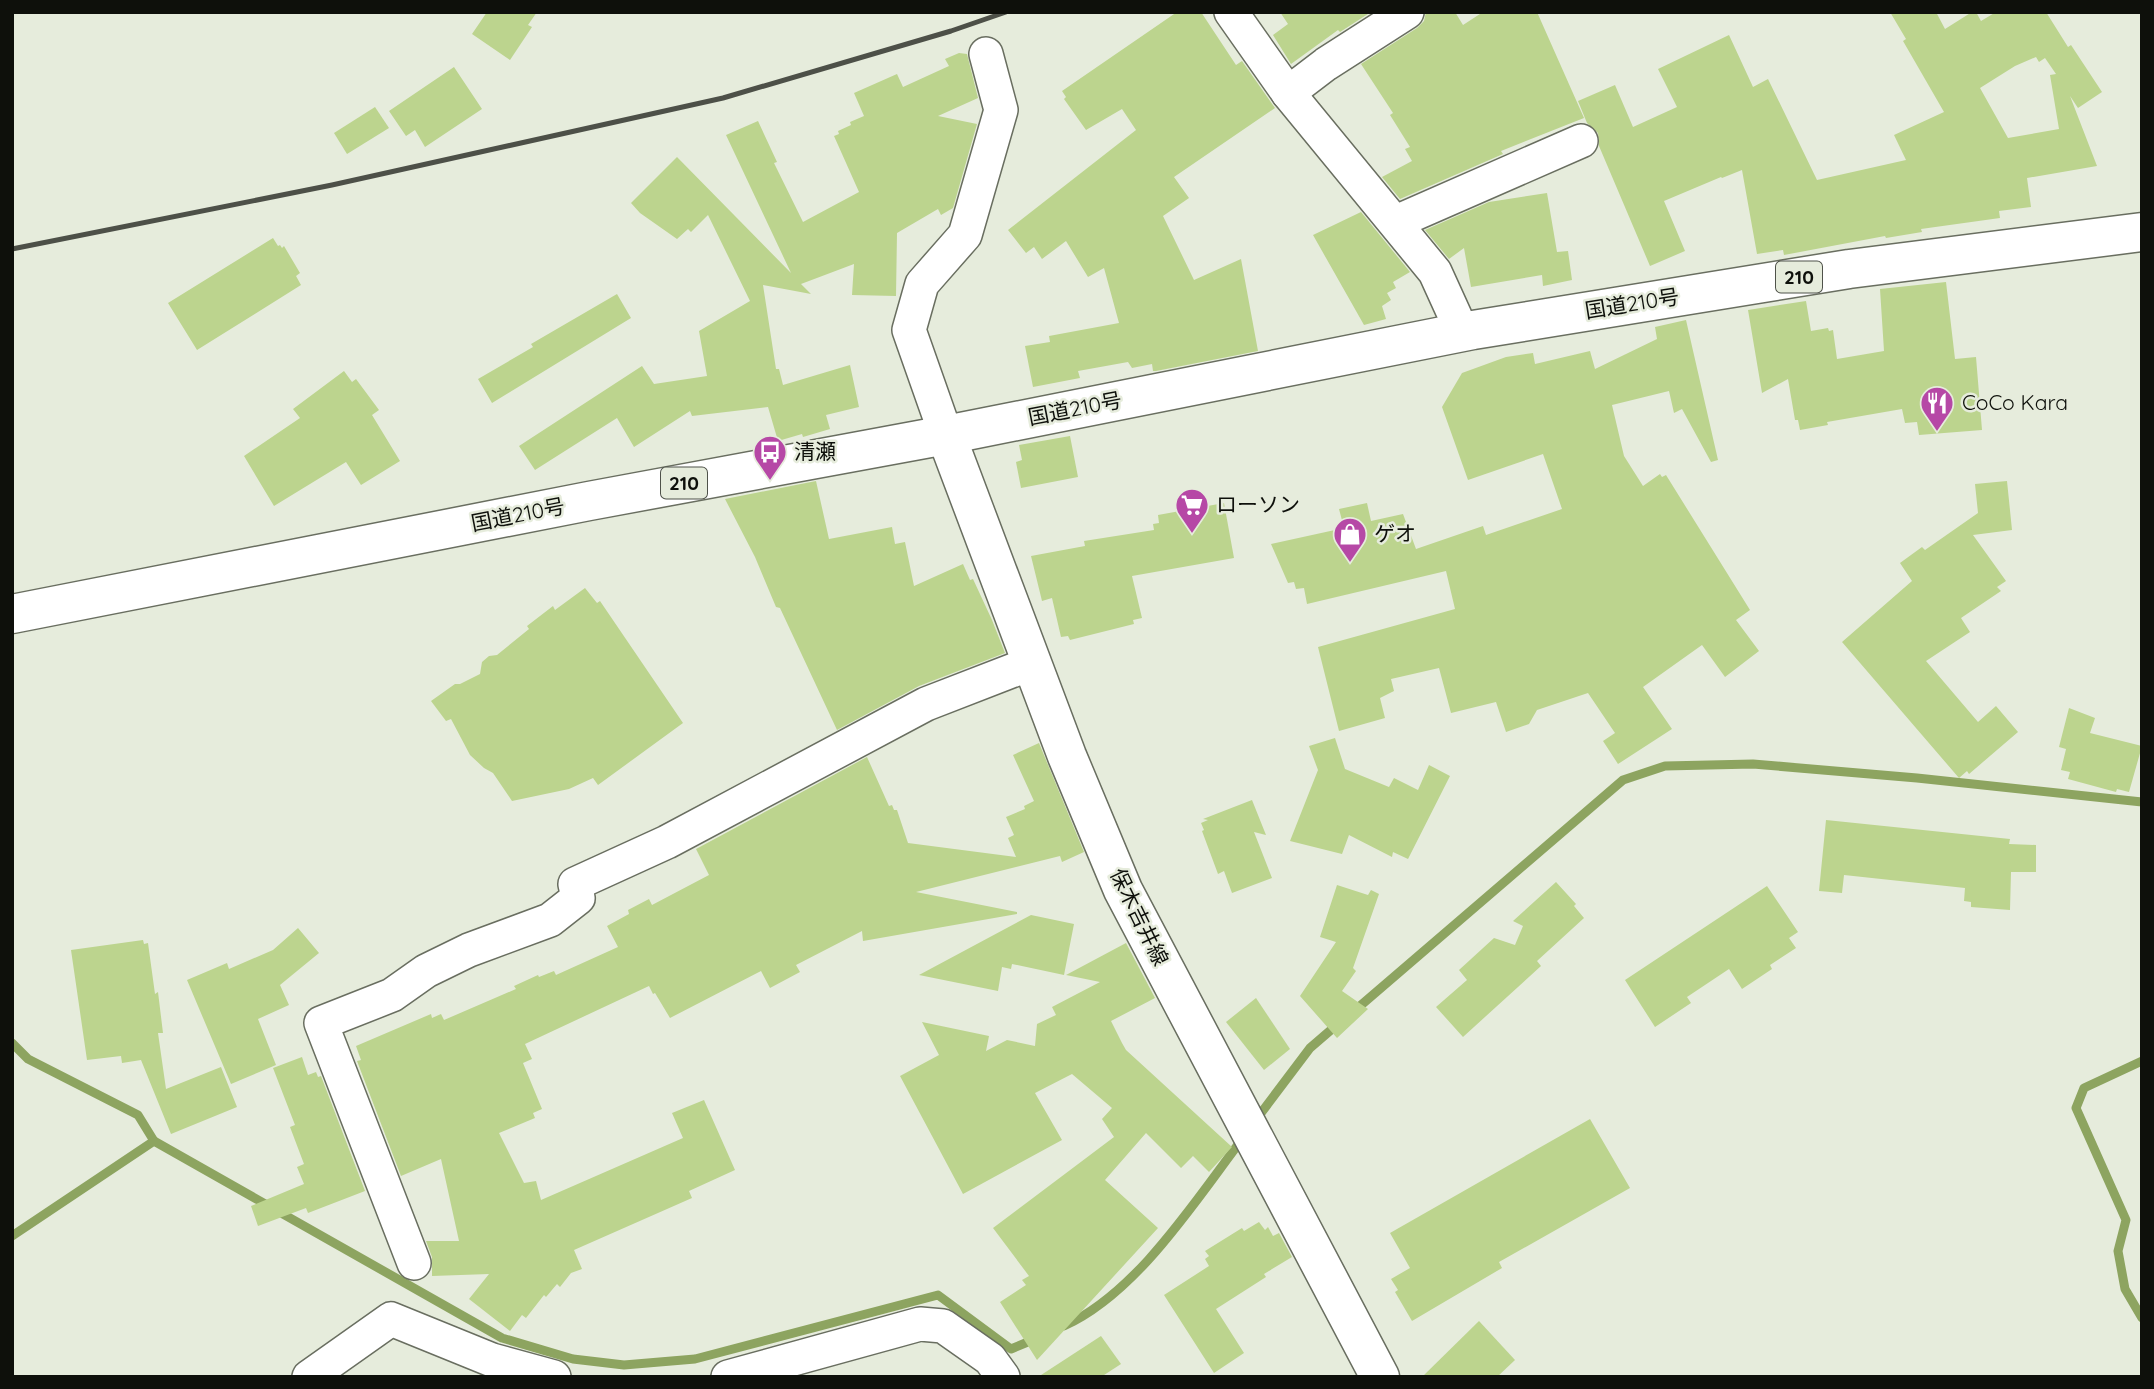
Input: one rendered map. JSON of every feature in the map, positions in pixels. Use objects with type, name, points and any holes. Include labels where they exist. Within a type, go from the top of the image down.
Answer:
[{"type":"main road","name":"国道210号","points":[[12,614],[589,501],[946,435],[1458,332],[1849,270],[2142,232]]},
{"type":"main road","name":"保木吉井線","points":[[946,435],[1067,756],[1124,890],[1380,1377]]},
{"type":"street","points":[[1231,12],[1289,93],[1435,272],[1455,316],[1458,332]]},
{"type":"street","points":[[1289,93],[1326,64],[1408,12]]},
{"type":"street","points":[[946,435],[909,330],[922,284],[965,235],[1000,110],[986,54]]},
{"type":"street","points":[[1396,222],[1581,141]]},
{"type":"street","points":[[414,1263],[321,1023],[392,995],[426,971],[469,950],[550,920],[578,898],[575,884],[667,842],[926,704],[1032,663]]},
{"type":"street","points":[[309,1377],[391,1319],[492,1360],[554,1377]]},
{"type":"street","points":[[728,1377],[920,1324],[943,1326],[990,1359],[1003,1377]]},
{"type":"building","points":[[487,12],[537,12],[528,25],[532,27],[510,60],[472,34]]},
{"type":"building","points":[[1177,12],[1201,12],[1236,65],[1242,61],[1275,108],[1174,177],[1189,198],[1163,216],[1194,280],[1241,259],[1258,351],[1156,371],[1153,371],[1152,364],[1132,368],[1128,362],[1078,371],[1080,378],[1033,387],[1025,346],[1050,342],[1049,336],[1119,323],[1104,268],[1088,277],[1066,241],[1042,259],[1034,247],[1026,253],[1008,230],[1136,130],[1122,109],[1086,130],[1064,99],[1066,97],[1062,91]]},
{"type":"building","points":[[1280,12],[1371,12],[1340,32],[1338,30],[1291,64],[1273,35],[1288,24]]},
{"type":"building","points":[[1426,12],[1455,12],[1463,25],[1483,12],[1537,12],[1584,118],[1501,151],[1503,154],[1400,199],[1382,177],[1412,161],[1405,149],[1410,147],[1390,115],[1393,113],[1361,64],[1417,28],[1424,21]]},
{"type":"building","points":[[1890,12],[1936,12],[1945,29],[1972,12],[1976,12],[1981,21],[1996,12],[2046,12],[2102,92],[2078,108],[2070,96],[2097,166],[2027,178],[2031,207],[1999,211],[2000,218],[1921,229],[1922,232],[1885,236],[1784,255],[1783,250],[1757,254],[1742,170],[1664,201],[1685,251],[1650,266],[1599,146],[1598,133],[1587,123],[1578,101],[1615,85],[1633,127],[1677,107],[1658,69],[1729,35],[1753,87],[1768,79],[1817,180],[1906,160],[1894,135],[1944,112],[1903,41],[1906,39]],"holes":[[[2036,57],[2039,62],[2045,58],[2056,74],[2050,75],[2059,129],[2008,138],[1980,88],[2015,66]]]},
{"type":"building","points":[[959,53],[967,54],[978,98],[938,116],[977,124],[953,208],[941,215],[938,209],[897,233],[896,296],[852,295],[854,264],[801,284],[811,294],[763,285],[776,369],[779,369],[783,385],[850,365],[859,407],[826,415],[830,429],[778,441],[768,407],[692,416],[690,411],[634,447],[617,418],[535,470],[519,446],[642,366],[654,384],[707,376],[699,331],[750,301],[708,215],[691,232],[688,229],[677,239],[640,213],[631,203],[677,157],[791,273],[726,135],[758,121],[777,162],[774,163],[803,222],[859,192],[834,136],[851,125],[850,122],[864,116],[854,93],[897,74],[903,87],[949,66],[945,59]]},
{"type":"building","points":[[454,67],[482,109],[425,147],[415,130],[406,136],[389,111]]},
{"type":"building","points":[[375,107],[389,128],[347,154],[334,133]]},
{"type":"building","points":[[1547,193],[1557,252],[1568,251],[1572,280],[1543,286],[1542,275],[1471,287],[1464,248],[1449,259],[1425,230],[1489,202]]},
{"type":"building","points":[[1361,212],[1410,272],[1393,282],[1396,288],[1387,293],[1391,300],[1382,306],[1386,319],[1364,325],[1313,235]]},
{"type":"building","points":[[273,238],[278,246],[284,246],[300,273],[296,276],[301,285],[197,350],[168,303]]},
{"type":"building","points":[[1946,282],[1955,359],[1976,357],[1982,430],[1919,435],[1917,422],[1905,423],[1902,409],[1827,422],[1828,425],[1800,430],[1798,420],[1795,420],[1788,379],[1762,393],[1748,310],[1806,301],[1811,331],[1828,328],[1829,331],[1833,330],[1837,359],[1884,351],[1880,289]]},
{"type":"building","points":[[617,294],[631,318],[492,403],[478,379],[533,347],[531,344]]},
{"type":"building","points":[[1686,320],[1718,460],[1711,462],[1682,409],[1674,413],[1669,391],[1612,405],[1624,456],[1643,486],[1660,474],[1662,477],[1666,475],[1750,610],[1736,620],[1759,651],[1725,677],[1702,645],[1643,687],[1672,729],[1618,764],[1603,741],[1615,733],[1588,693],[1537,710],[1529,724],[1506,732],[1496,702],[1451,713],[1439,668],[1391,679],[1394,691],[1380,698],[1385,718],[1339,731],[1318,647],[1455,609],[1446,571],[1307,604],[1304,588],[1296,589],[1294,582],[1288,583],[1271,544],[1344,528],[1339,509],[1367,503],[1371,521],[1403,514],[1416,549],[1483,526],[1486,535],[1562,509],[1543,454],[1468,480],[1442,407],[1462,373],[1506,357],[1533,353],[1535,364],[1590,351],[1595,369],[1657,339],[1655,327]]},
{"type":"building","points":[[344,371],[352,382],[356,379],[379,410],[372,415],[400,461],[361,485],[346,462],[274,506],[244,456],[300,418],[293,409]]},
{"type":"building","points":[[1070,436],[1078,477],[1021,488],[1016,462],[1022,460],[1019,445]]},
{"type":"building","points":[[816,481],[829,539],[892,527],[895,544],[905,542],[914,586],[963,564],[970,580],[973,579],[1005,653],[919,686],[837,730],[725,499]]},
{"type":"building","points":[[2007,481],[2012,530],[1973,535],[2006,581],[1997,587],[2001,591],[1961,618],[1970,632],[1926,661],[1978,722],[1996,706],[2018,732],[1969,774],[1967,771],[1959,778],[1842,642],[1912,581],[1900,563],[1922,547],[1925,550],[1978,513],[1975,484]]},
{"type":"building","points":[[1224,503],[1234,558],[1132,576],[1142,618],[1133,620],[1134,624],[1070,640],[1068,636],[1061,637],[1052,598],[1042,601],[1031,556],[1085,546],[1084,541],[1154,530],[1153,524],[1159,523],[1158,515]]},
{"type":"building","points":[[585,588],[597,603],[600,601],[683,723],[598,785],[593,778],[569,789],[512,801],[493,773],[470,755],[451,719],[446,721],[431,701],[455,684],[480,674],[482,662],[489,656],[497,655],[553,606],[555,610]]},
{"type":"building","points":[[2069,708],[2095,718],[2090,733],[2142,746],[2129,792],[2117,789],[2116,792],[2068,779],[2070,772],[2061,770],[2066,749],[2059,747]]},
{"type":"building","points":[[1335,738],[1345,769],[1389,787],[1394,778],[1418,790],[1429,765],[1450,776],[1408,859],[1393,852],[1392,857],[1349,835],[1342,854],[1290,841],[1318,770],[1309,746]]},
{"type":"building","points":[[1039,743],[1084,852],[1062,862],[1060,856],[916,892],[1017,914],[863,941],[862,931],[796,965],[800,972],[770,988],[761,971],[670,1018],[649,986],[525,1044],[532,1059],[523,1063],[542,1109],[533,1113],[535,1118],[499,1133],[524,1183],[536,1181],[541,1200],[683,1138],[672,1113],[704,1100],[735,1170],[689,1191],[692,1198],[574,1250],[582,1269],[571,1273],[560,1287],[557,1284],[546,1297],[544,1295],[526,1318],[522,1315],[510,1331],[469,1299],[489,1274],[432,1276],[432,1257],[426,1241],[459,1241],[441,1159],[401,1176],[357,1061],[361,1060],[356,1046],[431,1014],[432,1018],[441,1014],[444,1020],[516,989],[514,986],[538,975],[539,977],[554,971],[556,975],[618,947],[607,926],[629,914],[628,910],[649,899],[652,905],[709,875],[696,849],[867,757],[889,806],[892,805],[894,810],[897,810],[908,843],[1016,857],[1008,838],[1014,835],[1006,817],[1025,809],[1024,806],[1034,801],[1013,755]]},
{"type":"building","points":[[1252,800],[1266,835],[1254,832],[1272,878],[1232,893],[1224,871],[1218,874],[1201,823],[1208,820],[1203,819]]},
{"type":"building","points":[[1826,820],[2010,839],[2009,844],[2036,845],[2036,872],[2011,872],[2010,910],[1971,907],[1971,902],[1964,901],[1965,888],[1844,875],[1842,893],[1819,891]]},
{"type":"building","points":[[1556,882],[1576,904],[1574,906],[1584,918],[1537,961],[1541,966],[1463,1037],[1436,1007],[1467,980],[1459,970],[1494,938],[1515,945],[1523,926],[1513,921]]},
{"type":"building","points":[[1337,885],[1368,895],[1371,890],[1379,894],[1353,968],[1356,971],[1342,991],[1368,1009],[1337,1038],[1300,996],[1336,942],[1320,937]]},
{"type":"building","points":[[1767,886],[1798,932],[1789,938],[1796,948],[1770,965],[1772,969],[1742,989],[1729,969],[1687,997],[1691,1003],[1655,1027],[1625,980]]},
{"type":"building","points":[[1031,915],[1074,924],[1064,975],[1012,964],[1011,969],[1002,967],[998,991],[919,975]]},
{"type":"building","points":[[298,928],[319,953],[280,985],[289,1005],[258,1019],[276,1065],[231,1084],[187,980],[227,963],[229,969],[273,950]]},
{"type":"building","points":[[143,940],[144,944],[148,943],[155,994],[158,992],[163,1033],[158,1033],[166,1089],[221,1067],[237,1107],[171,1134],[141,1060],[122,1063],[121,1056],[87,1060],[71,950]]},
{"type":"building","points":[[1126,943],[1155,998],[1111,1021],[1122,1043],[1126,1050],[1232,1147],[1209,1172],[1193,1156],[1181,1168],[1146,1133],[1105,1180],[1158,1228],[1037,1360],[1000,1302],[1026,1285],[1022,1280],[1029,1276],[993,1228],[1114,1137],[1102,1119],[1112,1108],[1072,1074],[1035,1093],[1062,1140],[963,1194],[900,1076],[939,1055],[922,1022],[989,1036],[986,1051],[1007,1040],[1035,1046],[1037,1024],[1056,1015],[1052,1007],[1100,982],[1066,975]]},
{"type":"building","points":[[1256,998],[1290,1049],[1264,1070],[1226,1022]]},
{"type":"building","points":[[302,1057],[308,1075],[316,1072],[318,1077],[321,1076],[365,1191],[308,1213],[306,1208],[258,1226],[251,1206],[304,1184],[297,1167],[304,1164],[290,1127],[295,1125],[273,1068]]},
{"type":"building","points":[[1590,1119],[1630,1188],[1499,1262],[1502,1268],[1412,1321],[1395,1292],[1398,1290],[1391,1279],[1410,1268],[1390,1233]]},
{"type":"building","points":[[1259,1222],[1265,1230],[1268,1227],[1273,1236],[1279,1233],[1292,1257],[1216,1309],[1244,1353],[1214,1373],[1164,1295],[1209,1266],[1205,1259],[1209,1256],[1205,1251],[1242,1228],[1244,1231]]},
{"type":"building","points":[[1479,1321],[1515,1360],[1497,1377],[1422,1377]]},
{"type":"building","points":[[1101,1336],[1121,1364],[1101,1377],[1038,1377]]},
{"type":"waterway","points":[[1353,1012],[1623,780],[1665,766],[1753,764],[2142,802]]},
{"type":"waterway","points":[[1255,1121],[1310,1048],[1339,1023]]},
{"type":"waterway","points":[[12,1043],[28,1059],[138,1115],[154,1141]]},
{"type":"waterway","points":[[2142,1061],[2084,1088],[2076,1108],[2126,1220],[2118,1251],[2125,1289],[2142,1318]]},
{"type":"waterway","points":[[1064,1326],[1091,1311],[1140,1269],[1185,1216],[1243,1138]]},
{"type":"waterway","points":[[12,1236],[154,1141],[502,1338],[573,1359],[624,1365],[695,1359],[938,1295],[1011,1349],[1035,1339]]},
{"type":"railway","points":[[12,249],[332,185],[723,98],[951,31],[1006,12]]},
{"type":"place","name":"CoCo Kara","points":[[1937,433]]},
{"type":"place","name":"清瀬","points":[[770,482]]},
{"type":"place","name":"ローソン","points":[[1192,535]]},
{"type":"place","name":"ゲオ","points":[[1350,564]]}]
